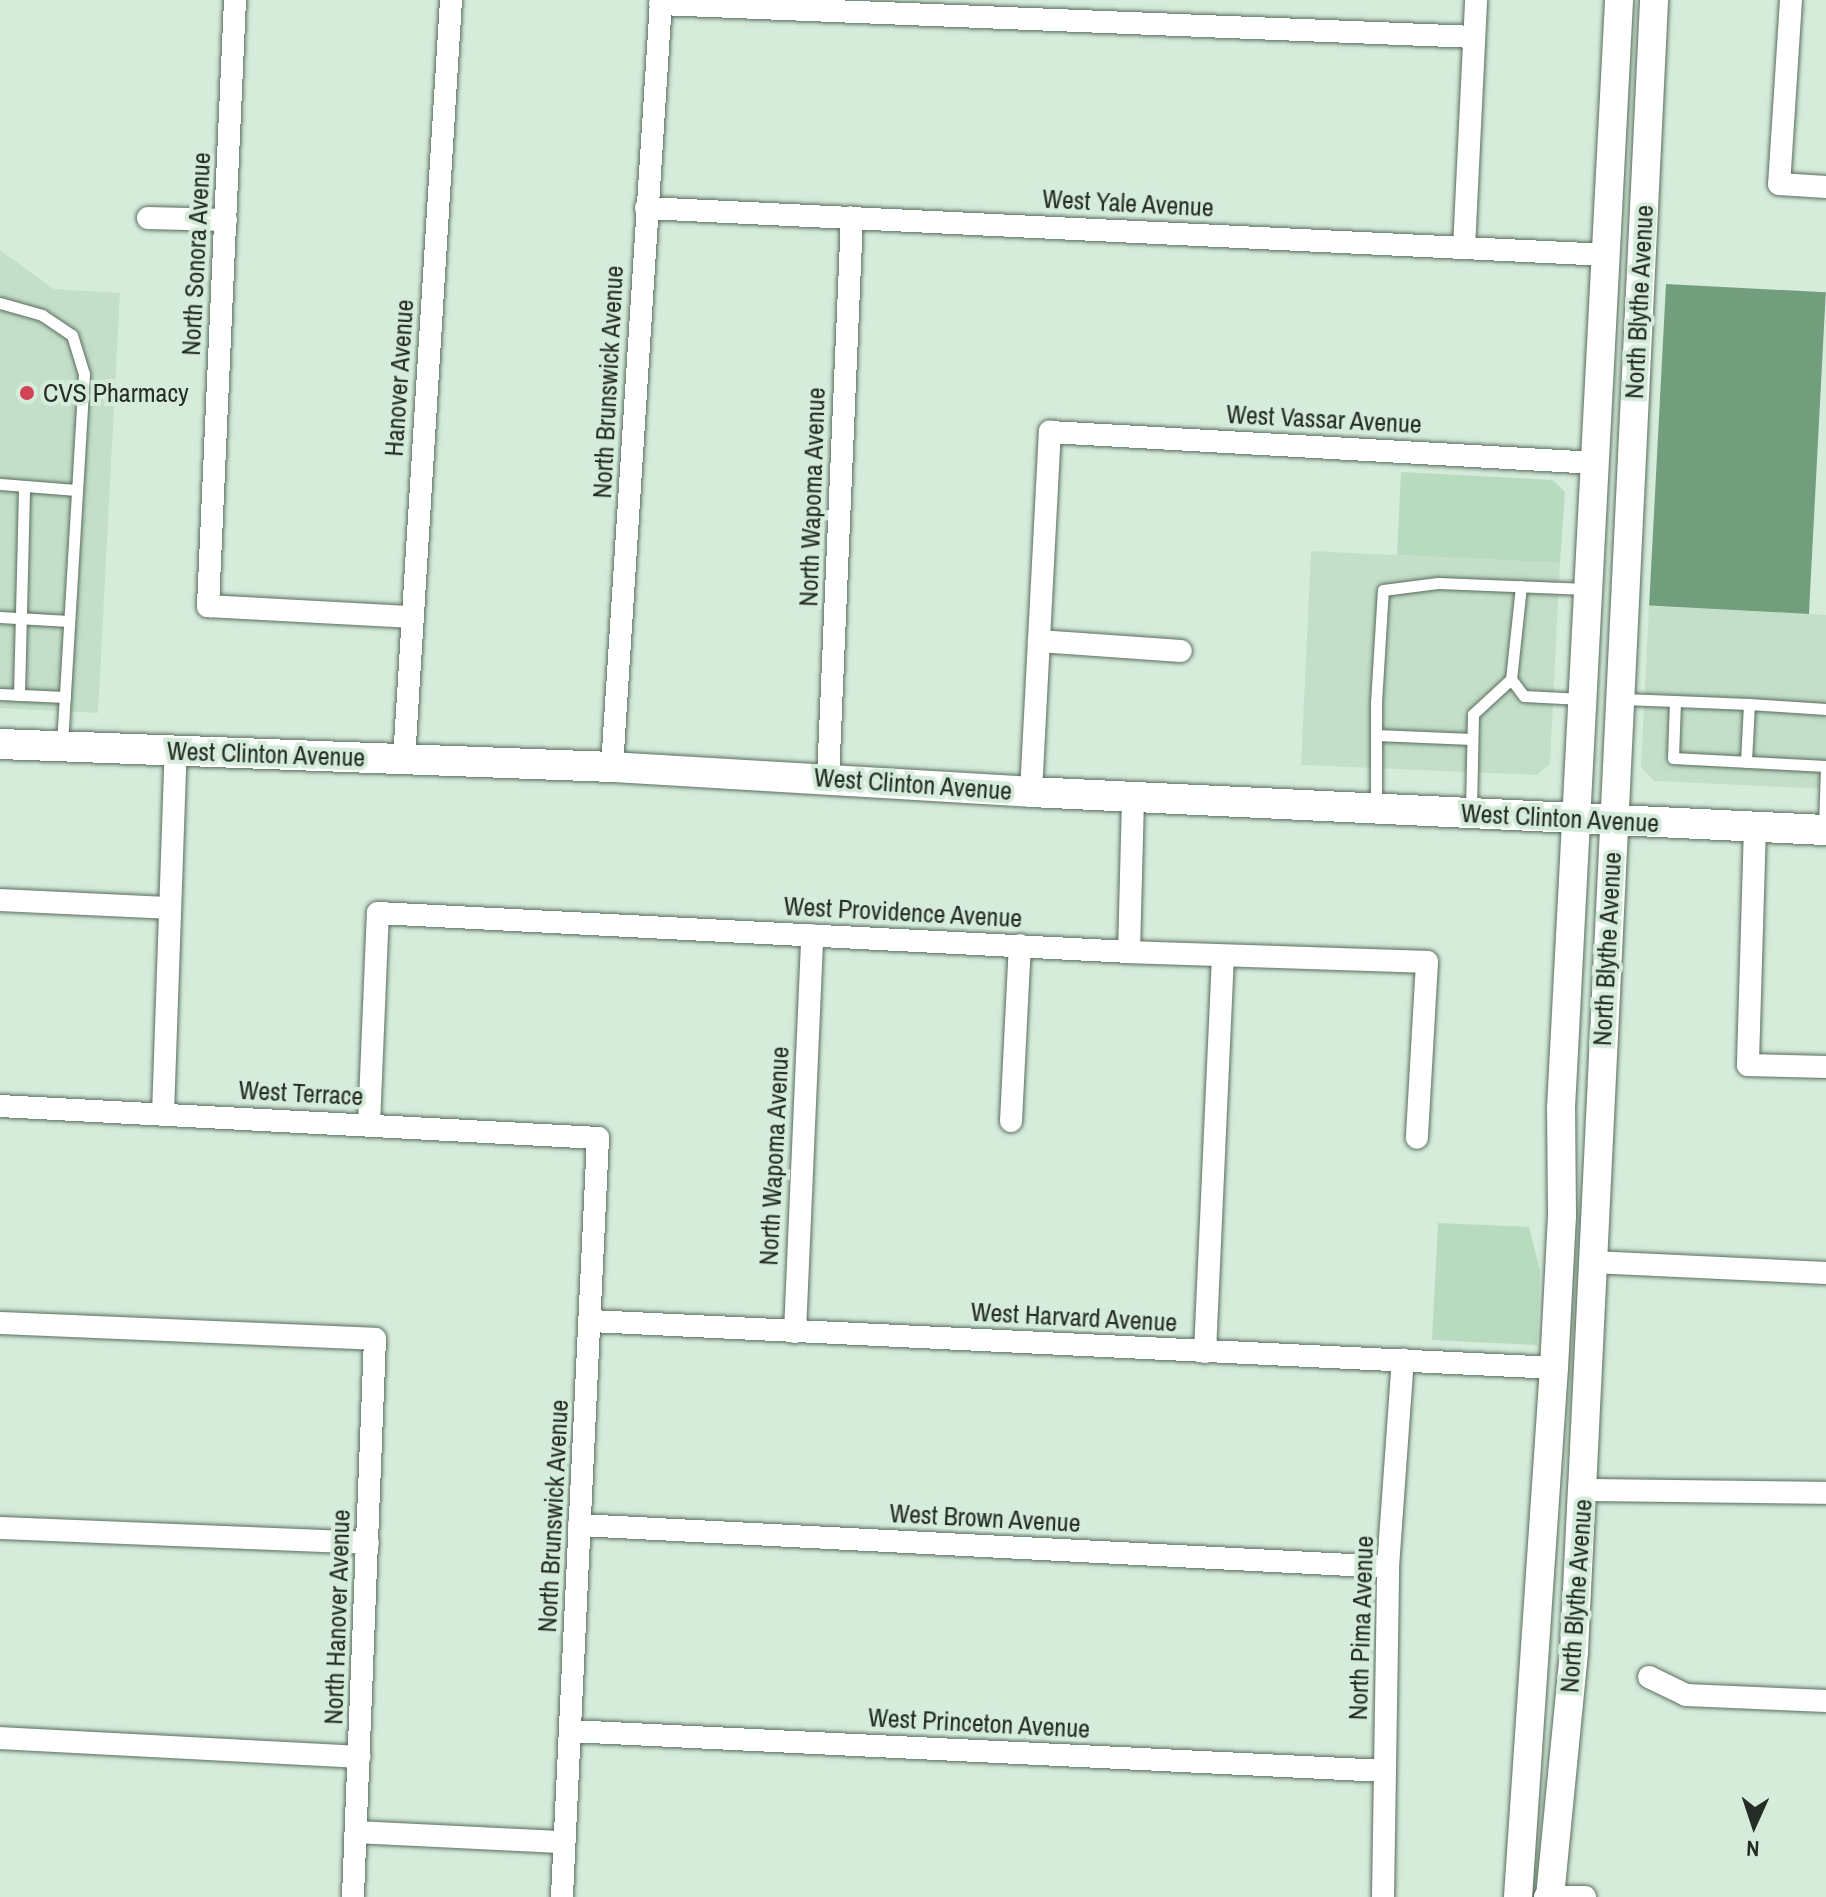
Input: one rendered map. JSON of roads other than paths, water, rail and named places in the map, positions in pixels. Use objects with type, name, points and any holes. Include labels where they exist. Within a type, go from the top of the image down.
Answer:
[{"type":"main road","name":"West Clinton Avenue","points":[[0,744],[612,767],[1031,792],[1825,830]]},
{"type":"street","name":"North Sonora Avenue","points":[[235,0],[208,606],[412,617]]},
{"type":"street","name":"Hanover Avenue","points":[[404,760],[451,0]]},
{"type":"street","points":[[1464,248],[1476,0]]},
{"type":"street","name":"North Blythe Avenue","points":[[1518,1897],[1554,1368],[1562,1216],[1561,1108],[1619,0]]},
{"type":"street","name":"North Blythe Avenue","points":[[1549,1896],[1574,1651],[1654,0]]},
{"type":"street","points":[[1791,0],[1779,184],[1826,187]]},
{"type":"street","points":[[660,2],[1473,37]]},
{"type":"street","name":"North Brunswick Avenue","points":[[612,767],[660,2]]},
{"type":"street","name":"West Yale Avenue","points":[[646,208],[1606,255]]},
{"type":"street","points":[[148,218],[226,220]]},
{"type":"street","name":"North Wapoma Avenue","points":[[828,779],[852,218]]},
{"type":"street","name":"West Vassar Avenue","points":[[1039,641],[1050,432],[1596,463]]},
{"type":"street","points":[[1031,792],[1039,641],[1181,651]]},
{"type":"street","points":[[163,1114],[167,908],[176,750]]},
{"type":"street","points":[[1129,952],[1133,796]]},
{"type":"street","points":[[1755,826],[1748,1065],[1826,1067]]},
{"type":"street","points":[[0,900],[167,908]]},
{"type":"street","name":"West Providence Avenue","points":[[369,1125],[378,913],[1129,952],[1427,962],[1417,1138]]},
{"type":"street","name":"North Wapoma Avenue","points":[[795,1332],[812,935]]},
{"type":"street","points":[[1011,1121],[1020,945]]},
{"type":"street","points":[[1205,1352],[1223,956]]},
{"type":"street","name":"West Terrace","points":[[0,1106],[598,1138]]},
{"type":"street","name":"North Brunswick Avenue","points":[[562,1897],[598,1138]]},
{"type":"street","points":[[1593,1262],[1826,1273]]},
{"type":"street","name":"West Harvard Avenue","points":[[591,1321],[1554,1368]]},
{"type":"street","name":"North Hanover Avenue","points":[[0,1323],[375,1339],[353,1897]]},
{"type":"street","name":"North Pima Avenue","points":[[1383,1897],[1388,1567],[1403,1360]]},
{"type":"street","points":[[1582,1490],[1826,1493]]},
{"type":"street","name":"West Brown Avenue","points":[[579,1525],[1388,1567]]},
{"type":"street","points":[[0,1528],[368,1543]]},
{"type":"street","points":[[1649,1677],[1686,1695],[1826,1701]]},
{"type":"street","name":"West Princeton Avenue","points":[[570,1731],[1385,1771]]},
{"type":"street","points":[[0,1738],[359,1757]]},
{"type":"street","points":[[356,1832],[564,1842]]},
{"type":"street","points":[[1549,1896],[1585,1897]]},
{"type":"lane","points":[[0,303],[42,315],[72,335],[84,374],[62,746]]},
{"type":"lane","points":[[0,484],[77,490]]},
{"type":"lane","points":[[19,695],[24,486]]},
{"type":"lane","points":[[1376,809],[1383,590],[1438,583],[1589,589]]},
{"type":"lane","points":[[1471,814],[1473,714],[1511,679],[1521,586]]},
{"type":"lane","points":[[0,617],[69,621]]},
{"type":"lane","points":[[1511,679],[1524,696],[1583,699]]},
{"type":"lane","points":[[0,694],[65,697]]},
{"type":"lane","points":[[1619,699],[1675,701],[1708,708],[1749,704],[1826,709]]},
{"type":"lane","points":[[1675,701],[1673,758],[1826,766],[1825,830]]},
{"type":"lane","points":[[1746,762],[1749,704]]},
{"type":"lane","points":[[1376,735],[1472,739]]},
{"type":"lane","points":[[1706,760],[1707,746]]},
{"type":"place","name":"CVS Pharmacy","points":[[27,393]]}]
